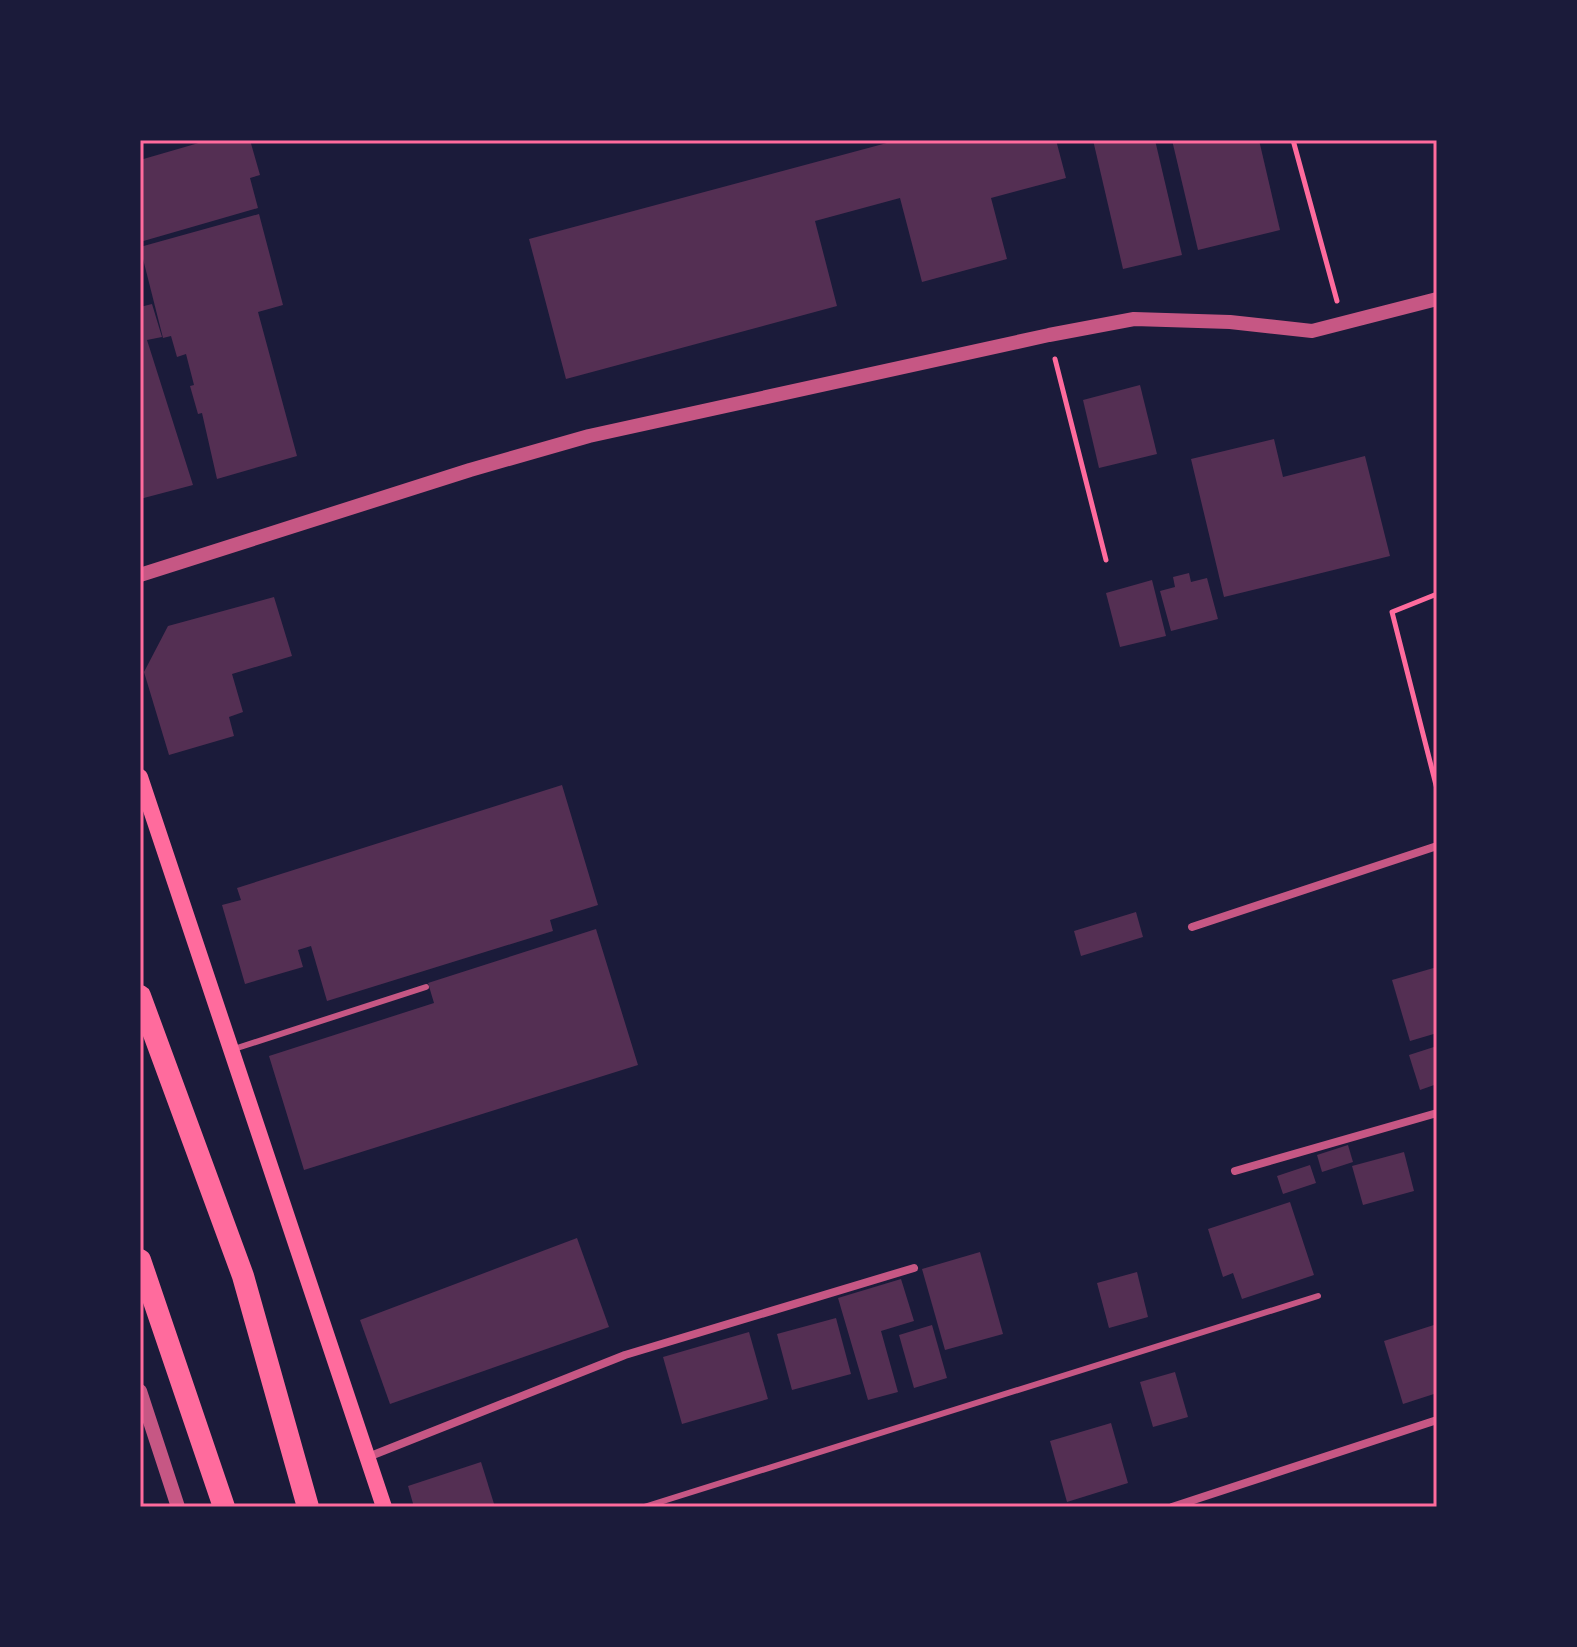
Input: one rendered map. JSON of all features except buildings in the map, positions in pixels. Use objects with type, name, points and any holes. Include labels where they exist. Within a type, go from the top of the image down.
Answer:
[{"type":"highway","points":[[140,996],[243,1276],[308,1507]]},
{"type":"highway","points":[[140,1260],[224,1507]]},
{"type":"main road","points":[[140,777],[384,1507]]},
{"type":"street","points":[[140,575],[470,470],[589,436],[1049,335],[1134,319],[1230,322],[1312,331],[1437,299]]},
{"type":"street","points":[[1192,927],[1437,846]]},
{"type":"street","points":[[1235,1171],[1437,1113]]},
{"type":"street","points":[[367,1458],[625,1355],[914,1268]]},
{"type":"street","points":[[140,1391],[178,1507]]},
{"type":"street","points":[[1172,1507],[1437,1420]]},
{"type":"lane","points":[[230,1050],[426,987]]},
{"type":"lane","points":[[644,1507],[1318,1296]]},
{"type":"path","points":[[1293,140],[1343,323]]},
{"type":"path","points":[[1049,335],[1106,560]]},
{"type":"path","points":[[1437,594],[1392,612],[1437,789]]}]
